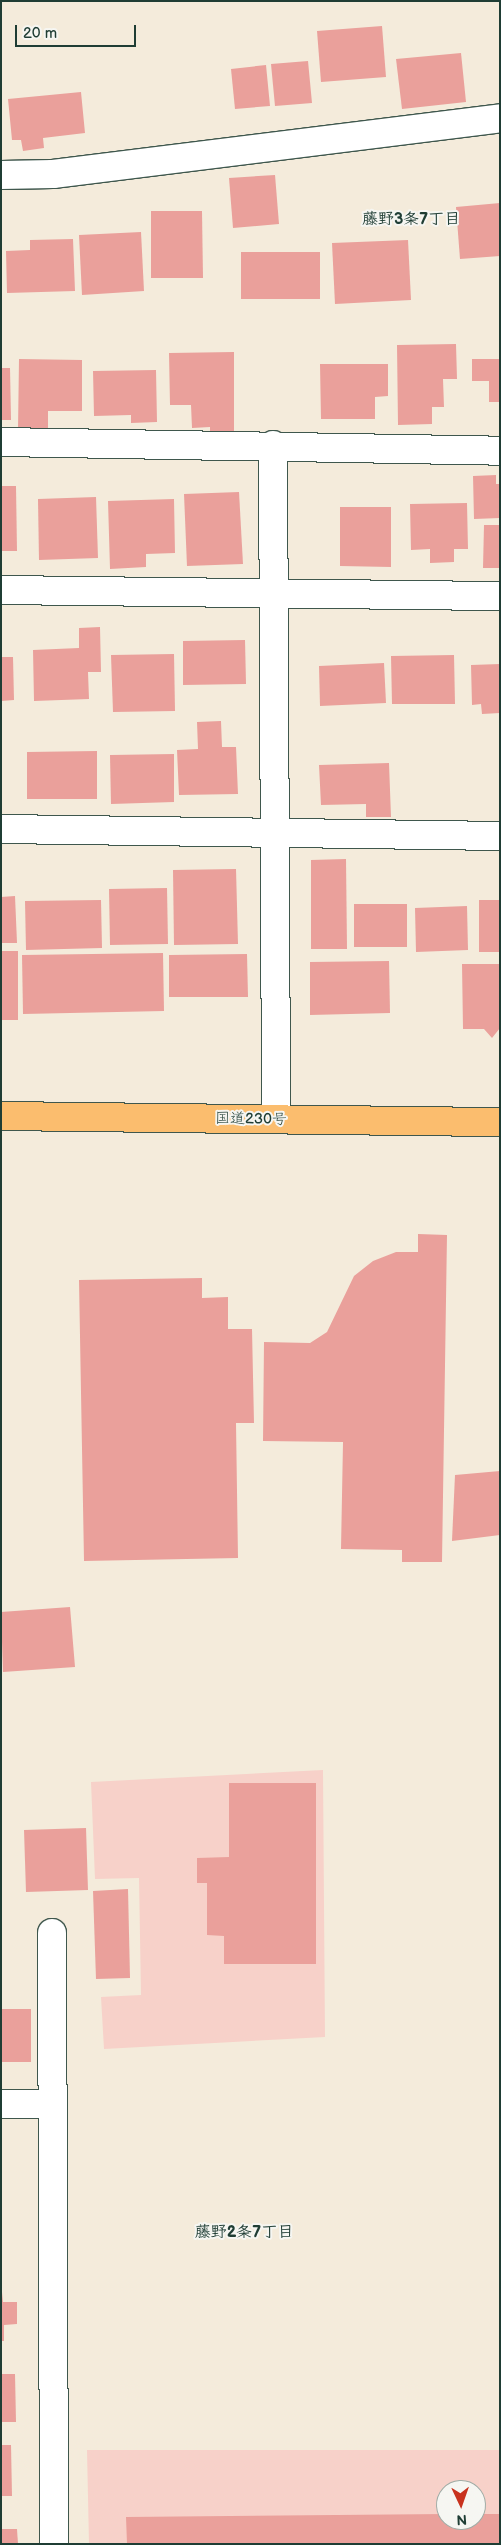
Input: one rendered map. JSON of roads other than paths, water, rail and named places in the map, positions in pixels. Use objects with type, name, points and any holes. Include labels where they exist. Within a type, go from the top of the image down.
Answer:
[{"type":"highway","name":"国道230号","points":[[1,1116],[500,1122]]},
{"type":"street","points":[[1,175],[53,174],[500,118]]},
{"type":"street","points":[[1,442],[273,445],[500,451]]},
{"type":"street","points":[[273,445],[276,1119]]},
{"type":"street","points":[[1,590],[500,596]]},
{"type":"street","points":[[1,830],[500,836]]},
{"type":"street","points":[[52,1932],[54,2544]]},
{"type":"street","points":[[1,2104],[53,2104]]},
{"type":"district","name":"藤野3条7丁目","points":[[411,220]]},
{"type":"district","name":"藤野2条7丁目","points":[[244,2233]]}]
